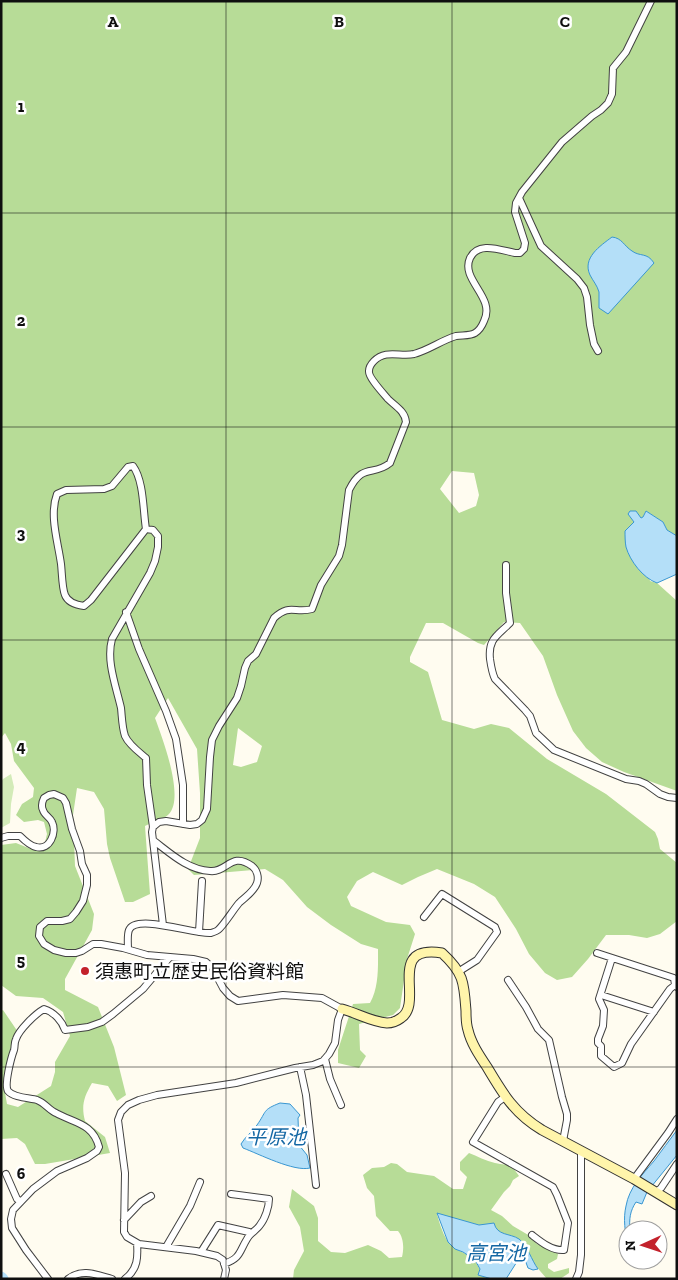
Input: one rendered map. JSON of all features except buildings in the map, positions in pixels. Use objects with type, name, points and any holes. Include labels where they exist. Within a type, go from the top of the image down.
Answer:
[{"type":"street","points":[[153,827],[159,822],[166,821],[190,825],[197,824],[202,820],[207,808],[212,740],[237,698],[248,660],[256,654],[274,618],[279,614],[285,610],[312,609],[321,585],[339,556],[349,490],[353,482],[366,471],[385,467],[390,463],[406,422],[406,417],[370,378],[369,371],[372,364],[377,358],[384,355],[391,353],[415,354],[451,338],[470,335],[482,327],[487,315],[487,308],[468,270],[471,256],[475,250],[483,248],[514,253],[520,253],[524,249],[525,243],[515,212],[518,198],[562,142],[608,103],[612,94],[613,68],[626,52],[651,1]]},
{"type":"street","points":[[518,198],[541,246],[577,279],[584,288],[587,297],[590,326],[594,344],[598,351]]},
{"type":"street","points":[[128,466],[133,466],[140,485],[146,529],[91,600],[84,606],[69,601],[65,595],[55,533],[54,501],[57,494],[66,490],[104,489],[112,486],[128,466]]},
{"type":"street","points":[[146,529],[153,530],[158,536],[155,561],[150,573],[126,612],[109,648],[125,735],[129,743],[146,758],[147,785],[163,925]]},
{"type":"street","points":[[506,565],[506,593],[510,623],[492,640],[490,645],[492,673],[495,679],[530,716],[536,733],[554,750],[626,779],[639,781],[660,794],[677,798]]},
{"type":"street","points":[[126,612],[176,739],[183,785],[183,824]]},
{"type":"street","points":[[1,838],[20,836],[36,848],[49,844],[54,833],[54,827],[44,813],[42,802],[44,798],[54,794],[63,798],[80,851],[82,864],[87,875],[87,886],[83,901],[70,918],[62,921],[48,921],[40,927],[39,936],[44,944],[54,950],[66,953],[76,953],[93,944],[101,944],[147,955],[206,962],[212,967],[223,988],[238,1001],[284,995],[322,998],[342,1009],[389,1024],[398,1021],[404,1016],[409,1006],[409,972],[411,962],[424,952],[442,953],[451,961],[464,984],[467,1028],[473,1044],[505,1097],[520,1115],[531,1124],[677,1205]]},
{"type":"street","points":[[128,949],[129,930],[132,926],[143,924],[163,925],[211,933],[218,930],[238,904],[253,891],[258,880],[254,867],[243,861],[228,863],[218,871],[203,870],[188,864],[154,840]]},
{"type":"street","points":[[199,932],[202,881]]},
{"type":"street","points":[[424,917],[442,894],[495,927],[497,932],[477,960],[458,972]]},
{"type":"street","points":[[597,953],[674,978],[676,986],[670,989],[631,1044],[622,1063],[614,1067],[601,1056],[602,1046],[598,1043],[604,1026],[604,1010],[599,999],[612,958]]},
{"type":"street","points":[[48,1279],[12,1228],[13,1210],[33,1189],[57,1171],[87,1158],[97,1151],[99,1147],[95,1135],[85,1127],[54,1112],[42,1102],[26,1099],[11,1094],[8,1091],[9,1070],[16,1038],[38,1012],[44,1009],[57,1016],[65,1030],[102,1022],[142,989],[169,958]]},
{"type":"street","points":[[508,980],[538,1029],[549,1040],[567,1114],[563,1141]]},
{"type":"street","points":[[601,994],[654,1012]]},
{"type":"street","points":[[224,1279],[226,1270],[223,1260],[217,1256],[137,1243],[127,1237],[124,1232],[125,1173],[118,1120],[121,1112],[128,1105],[157,1095],[236,1083],[323,1061],[335,1043],[338,1020],[342,1009]]},
{"type":"street","points":[[325,1059],[330,1079],[341,1105]]},
{"type":"street","points":[[300,1067],[306,1095],[316,1185]]},
{"type":"street","points":[[505,1097],[498,1102],[473,1142],[553,1187],[568,1223],[564,1250],[551,1247],[532,1235]]},
{"type":"street","points":[[634,1180],[677,1119]]},
{"type":"street","points":[[576,1279],[579,1272],[581,1255],[580,1150]]},
{"type":"street","points":[[654,1191],[661,1188],[677,1164]]},
{"type":"street","points":[[5,1177],[20,1201]]},
{"type":"street","points":[[166,1247],[190,1206],[200,1182]]},
{"type":"street","points":[[224,1264],[234,1260],[247,1238],[261,1225],[269,1205],[269,1199],[231,1194]]},
{"type":"street","points":[[124,1220],[141,1202],[151,1196]]},
{"type":"street","points":[[201,1252],[218,1225],[251,1234]]},
{"type":"street","points":[[125,1279],[134,1270],[137,1262],[137,1243]]},
{"type":"street","points":[[68,1279],[79,1273],[88,1273],[112,1279]]},
{"type":"green space","points":[[1,1],[677,1],[677,536],[667,530],[663,522],[646,511],[641,518],[629,514],[634,522],[650,581],[657,583],[677,601],[677,791],[602,762],[586,748],[573,731],[543,656],[520,623],[504,622],[484,645],[443,623],[426,623],[410,657],[410,662],[428,672],[442,720],[474,729],[491,724],[509,728],[547,759],[606,794],[655,832],[660,849],[677,863],[677,921],[660,934],[647,938],[629,935],[606,935],[572,977],[557,980],[545,973],[529,954],[516,929],[495,897],[474,884],[437,869],[402,885],[373,872],[357,881],[347,897],[351,906],[386,922],[410,925],[415,934],[407,959],[400,1008],[393,1015],[359,1024],[360,1050],[366,1056],[359,1068],[338,1063],[338,1050],[353,1004],[370,1003],[373,997],[377,977],[378,949],[361,944],[331,925],[307,907],[283,880],[265,869],[194,875],[188,869],[200,838],[200,793],[197,749],[168,698],[155,718],[171,767],[175,794],[173,806],[169,814],[145,826],[150,894],[133,902],[125,902],[110,858],[104,809],[94,792],[77,788],[73,815],[75,866],[94,914],[92,930],[65,979],[65,990],[98,1007],[114,1047],[126,1095],[117,1101],[108,1086],[92,1083],[83,1106],[85,1121],[105,1137],[110,1153],[35,1164],[25,1144],[17,1138],[1,1139],[1,1011],[3,1010],[18,1032],[4,1087],[7,1104],[18,1107],[51,1086],[55,1072],[55,1062],[70,1036],[63,1012],[43,998],[16,996],[1,985],[1,845],[16,843],[36,851],[43,851],[47,834],[44,822],[38,820],[24,822],[16,815],[22,804],[33,797],[34,788],[14,761],[11,744],[5,733],[1,738]],"holes":[[[452,471],[474,473],[479,495],[476,506],[459,513],[440,489]],[[238,728],[262,746],[257,762],[241,767],[233,765]]]},
{"type":"green space","points":[[11,774],[14,787],[10,823],[1,828],[1,782]]},
{"type":"green space","points":[[469,1153],[513,1168],[519,1176],[513,1180],[491,1210],[530,1236],[537,1244],[558,1254],[557,1259],[548,1264],[548,1268],[554,1272],[569,1268],[569,1273],[560,1279],[547,1279],[534,1264],[522,1241],[500,1233],[490,1225],[479,1225],[437,1214],[449,1243],[473,1259],[480,1270],[478,1275],[492,1279],[293,1279],[294,1270],[304,1251],[300,1227],[289,1207],[292,1189],[314,1206],[318,1218],[318,1241],[331,1252],[345,1253],[368,1245],[381,1251],[389,1258],[402,1257],[403,1244],[400,1234],[398,1231],[390,1231],[376,1216],[374,1196],[367,1188],[363,1175],[372,1168],[384,1167],[391,1163],[397,1164],[407,1172],[434,1176],[453,1189],[463,1189],[467,1177],[460,1170],[460,1162]]},
{"type":"water","points":[[612,237],[621,241],[635,253],[649,257],[654,263],[608,314],[599,308],[599,292],[590,275],[588,263],[602,244]]},
{"type":"water","points":[[630,511],[636,511],[641,518],[646,511],[663,522],[667,530],[677,536],[677,574],[657,583],[642,573],[634,563],[625,541],[625,531],[634,522],[628,514]]},
{"type":"water","name":"平原池","points":[[280,1103],[290,1104],[300,1115],[298,1118],[299,1145],[307,1155],[310,1168],[303,1169],[276,1162],[243,1148],[241,1144],[266,1111]]},
{"type":"water","points":[[677,1130],[677,1155],[647,1192],[642,1204],[636,1202],[632,1209],[630,1220],[625,1220],[626,1206],[630,1193]]},
{"type":"water","name":"高宮池","points":[[437,1213],[479,1225],[494,1223],[498,1230],[522,1242],[538,1269],[528,1268],[524,1257],[520,1257],[506,1279],[492,1279],[478,1275],[480,1269],[475,1260],[455,1249],[448,1242]]},
{"type":"place","name":"須惠町立歴史民俗資料館","points":[[85,971]]}]
